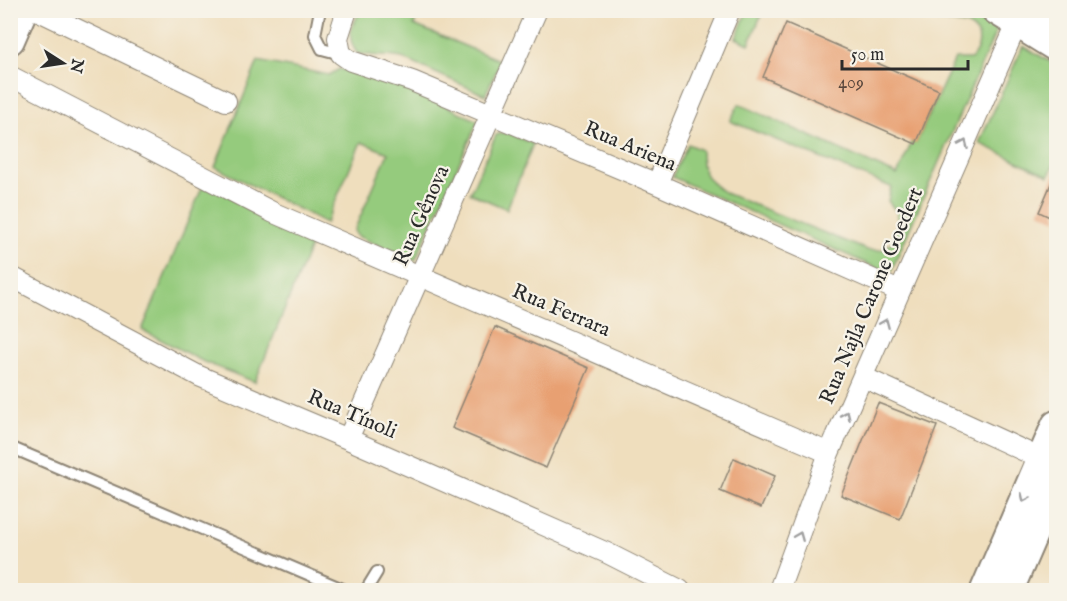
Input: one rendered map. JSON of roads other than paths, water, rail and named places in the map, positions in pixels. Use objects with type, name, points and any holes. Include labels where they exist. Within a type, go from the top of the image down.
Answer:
[{"type":"main road","points":[[10,40],[23,10]]},
{"type":"main road","points":[[1018,14],[1056,21]]},
{"type":"main road","points":[[1018,14],[1056,47]]},
{"type":"main road","points":[[1009,591],[1049,470],[1056,425]]},
{"type":"main road","points":[[984,591],[1049,470]]},
{"type":"street","points":[[37,10],[226,101]]},
{"type":"street","points":[[341,54],[338,38],[347,10]]},
{"type":"street","name":"Rua Gênova","points":[[348,439],[537,10]]},
{"type":"street","points":[[657,184],[730,10]]},
{"type":"street","name":"Rua Najla Carone Goedert","points":[[779,591],[830,453],[1018,14]]},
{"type":"street","name":"Rua Ariena","points":[[341,54],[351,62],[401,76],[493,114],[899,291]]},
{"type":"street","name":"Rua Ferrara","points":[[10,75],[274,213],[830,453]]},
{"type":"street","name":"Rua Tínoli","points":[[10,276],[199,376],[607,553],[680,591]]},
{"type":"street","points":[[863,377],[1049,470]]},
{"type":"lane","points":[[320,10],[315,35],[322,49],[341,54]]},
{"type":"lane","points":[[10,447],[345,591]]},
{"type":"lane","points":[[366,591],[377,572]]}]
